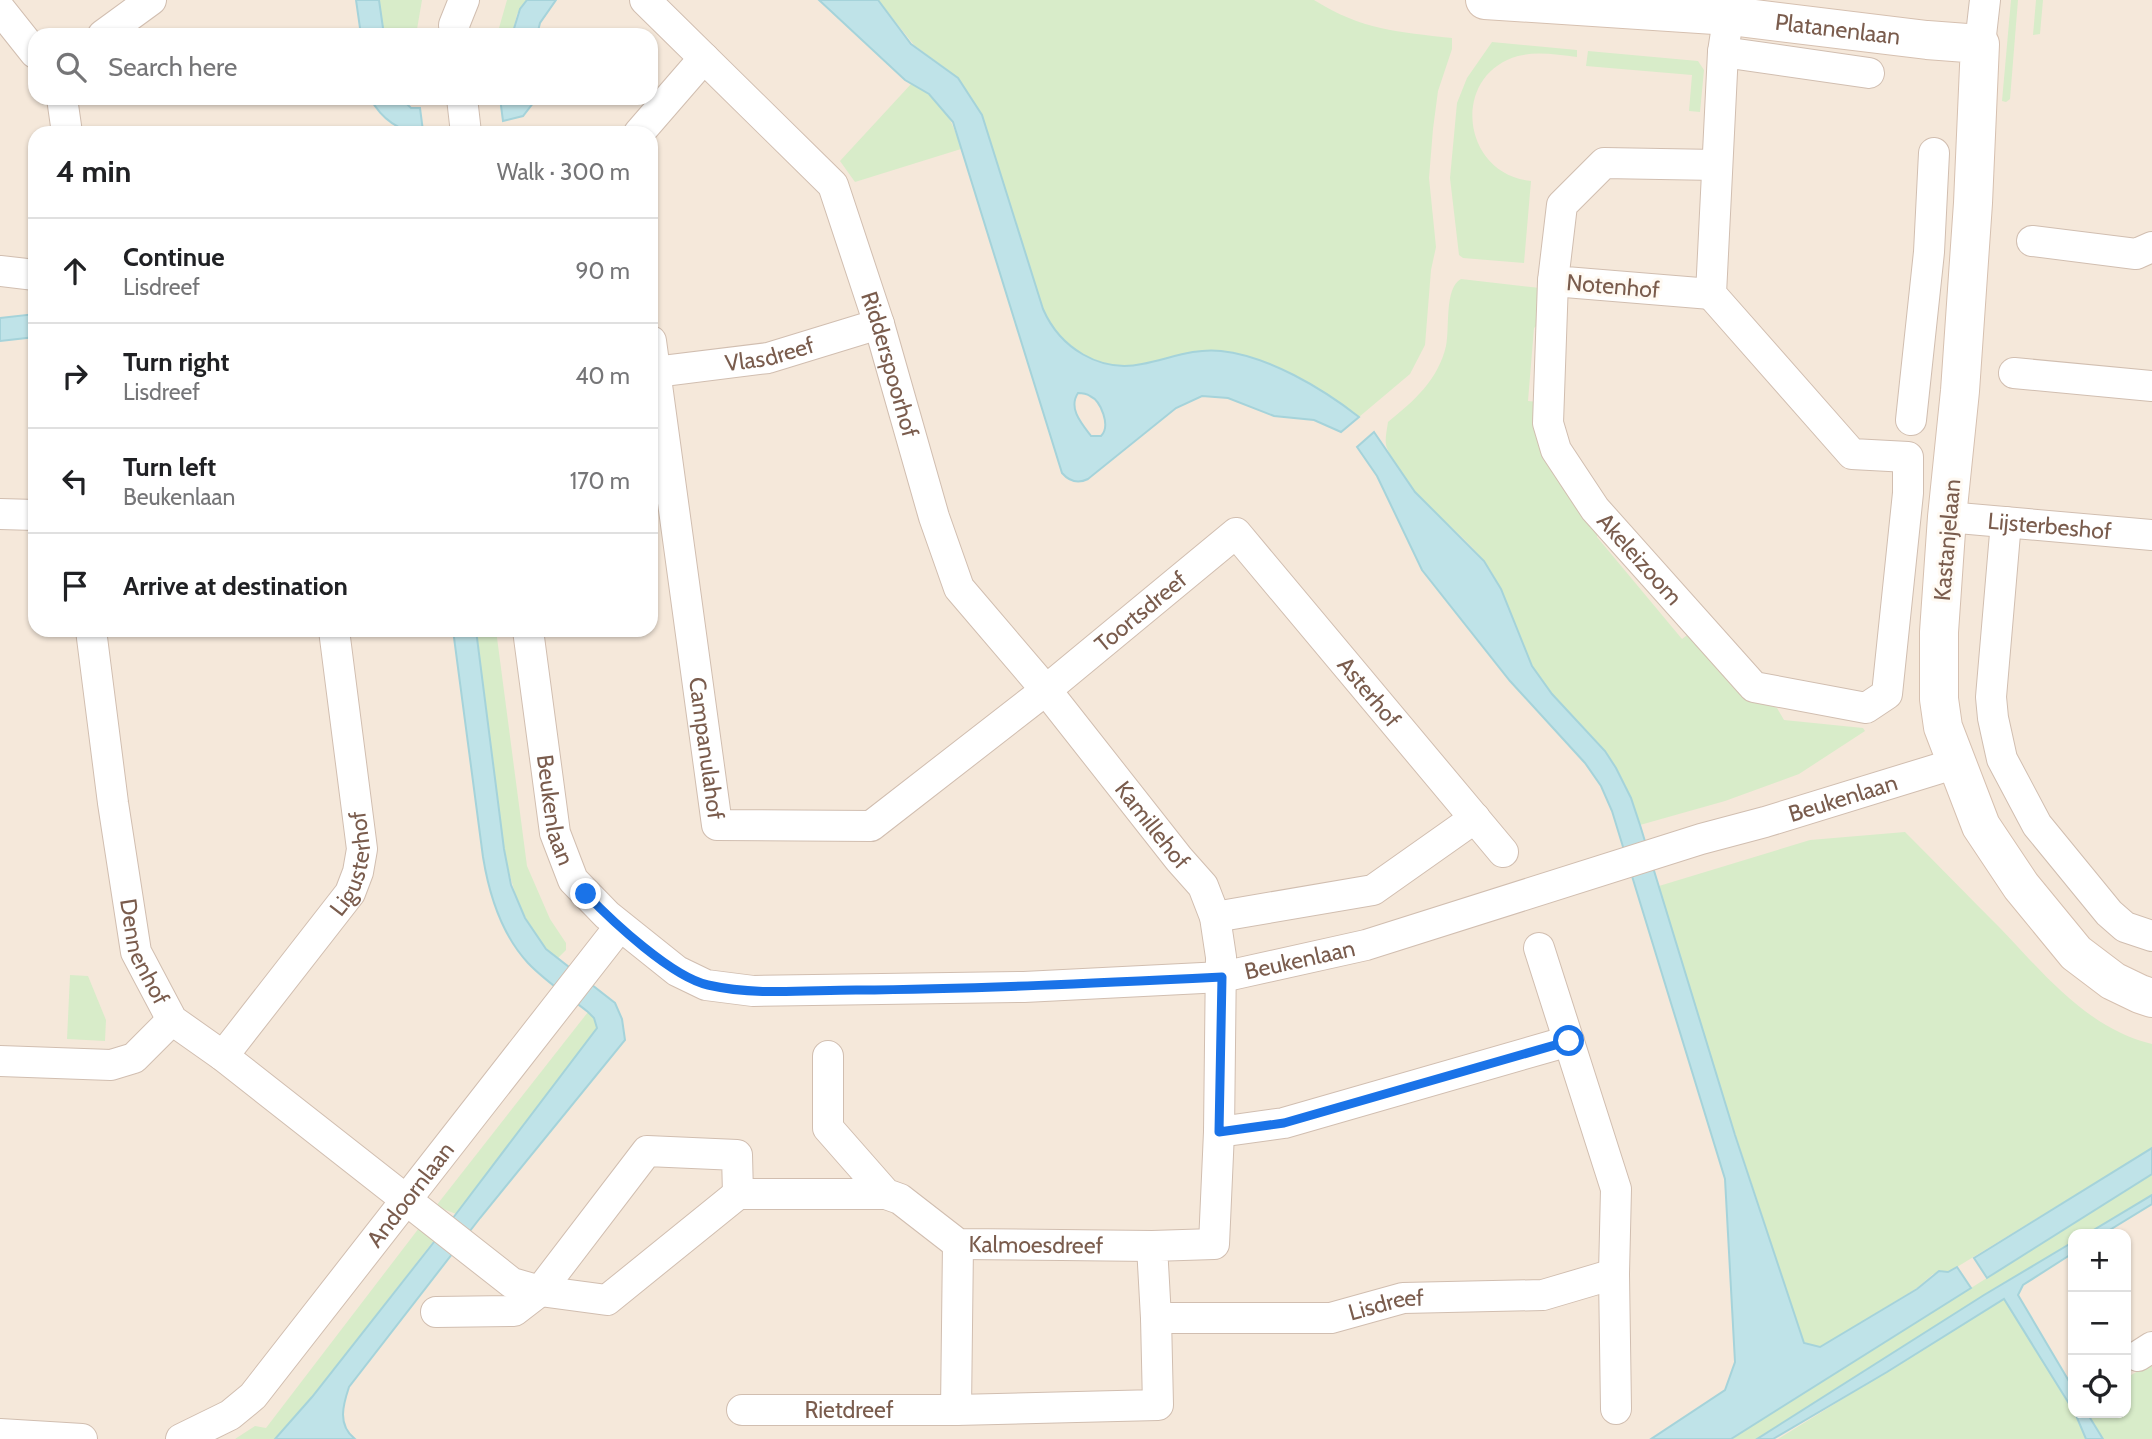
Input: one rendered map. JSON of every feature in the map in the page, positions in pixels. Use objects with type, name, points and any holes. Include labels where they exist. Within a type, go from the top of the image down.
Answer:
[{"type":"street","points":[[113,28],[152,0]]},
{"type":"street","points":[[454,28],[464,0]]},
{"type":"street","name":"Ridderspoorhof","points":[[645,0],[833,185],[879,324],[934,517],[960,588],[1046,690]]},
{"type":"street","name":"Platanenlaan","points":[[1485,0],[1980,44]]},
{"type":"street","name":"Kastanjelaan","points":[[1985,0],[1980,44],[1973,203],[1960,391],[1947,517],[1939,699],[1944,727],[1981,826],[2021,886],[2076,953],[2113,981],[2152,998]]},
{"type":"street","points":[[0,9],[28,44]]},
{"type":"street","points":[[1711,294],[1728,23],[1869,73]]},
{"type":"street","points":[[645,126],[704,58]]},
{"type":"street","points":[[63,105],[66,126]]},
{"type":"street","points":[[463,105],[465,126]]},
{"type":"street","points":[[1911,420],[1933,200],[1934,153]]},
{"type":"street","name":"Notenhof","points":[[1711,294],[1553,281],[1562,205],[1604,163],[1717,165]]},
{"type":"street","points":[[1933,200],[1973,203]]},
{"type":"street","points":[[2032,241],[2136,254],[2152,247]]},
{"type":"street","points":[[0,271],[28,274]]},
{"type":"street","name":"Akeleizoom","points":[[1553,281],[1548,423],[1556,450],[1595,509],[1754,687],[1866,708],[1887,694]]},
{"type":"street","name":"Kastanjelaan","points":[[1711,294],[1852,454],[1908,457],[1908,493],[1887,694]]},
{"type":"street","name":"Vlasdreef","points":[[658,372],[768,358],[879,324]]},
{"type":"street","points":[[2014,373],[2152,386]]},
{"type":"street","points":[[1914,388],[1960,391]]},
{"type":"street","name":"Campanulahof","points":[[658,394],[717,825],[871,826],[1046,690]]},
{"type":"street","points":[[0,514],[28,515]]},
{"type":"street","name":"Lijsterbeshof","points":[[1947,517],[2152,535]]},
{"type":"street","points":[[2006,522],[1990,696],[2002,759],[2036,825],[2109,913],[2125,928],[2152,936]]},
{"type":"street","name":"Toortsdreef","points":[[1046,690],[1236,533]]},
{"type":"street","name":"Asterhof","points":[[1236,533],[1503,852]]},
{"type":"street","name":"Dennenhof","points":[[92,637],[113,803],[136,952],[172,1020],[223,1056],[408,1199],[512,1283],[540,1292],[607,1300],[738,1194]]},
{"type":"street","name":"Ligusterhof","points":[[223,1056],[350,893],[358,872],[362,849],[335,637]]},
{"type":"street","name":"Beukenlaan","points":[[529,637],[555,833],[573,880],[607,915],[677,971],[706,985],[753,991],[1024,987],[1222,977],[1366,945],[1957,762]]},
{"type":"street","name":"Kamillehof","points":[[1046,690],[1203,886],[1215,917],[1222,977]]},
{"type":"street","points":[[1215,917],[1373,890],[1475,818]]},
{"type":"street","name":"Andoornlaan","points":[[181,1439],[230,1415],[253,1395],[620,926]]},
{"type":"street","points":[[1539,948],[1616,1189],[1616,1409]]},
{"type":"street","points":[[1156,1318],[1152,1246],[1214,1244],[1222,977]]},
{"type":"street","points":[[0,1061],[111,1065],[134,1058],[172,1020]]},
{"type":"street","points":[[1219,1132],[1284,1123],[1569,1041]]},
{"type":"street","name":"Kalmoesdreef","points":[[828,1056],[828,1128],[886,1195],[900,1199],[958,1244],[1152,1246]]},
{"type":"street","points":[[436,1312],[514,1311],[540,1292],[647,1152],[737,1156],[738,1194],[886,1195]]},
{"type":"street","points":[[957,1410],[958,1244]]},
{"type":"street","name":"Lisdreef","points":[[1156,1318],[1331,1318],[1403,1298],[1543,1295],[1614,1274]]},
{"type":"street","name":"Rietdreef","points":[[742,1410],[957,1410],[1158,1405],[1156,1318]]},
{"type":"street","points":[[0,1434],[82,1439]]},
{"type":"shaded area","points":[[0,0],[2152,0],[2152,1439],[0,1439]]},
{"type":"green space","points":[[379,0],[422,0],[417,28],[383,28]]},
{"type":"green space","points":[[507,0],[527,0],[517,14],[514,28],[499,28]]},
{"type":"green space","points":[[878,0],[1314,0],[1365,24],[1452,38],[1452,49],[1438,91],[1433,129],[1429,178],[1436,247],[1431,270],[1425,345],[1410,374],[1359,417],[1294,375],[1240,354],[1200,351],[1126,366],[1097,361],[1071,346],[1050,323],[1043,309],[982,115],[958,78],[914,45]]},
{"type":"green space","points":[[2011,0],[2018,0],[2010,99],[2006,102],[2002,101]]},
{"type":"green space","points":[[2036,0],[2043,0],[2040,34],[2033,35]]},
{"type":"green space","points":[[1492,42],[1577,50],[1577,57],[1533,54],[1518,56],[1496,67],[1482,83],[1474,102],[1473,123],[1478,143],[1490,161],[1508,174],[1531,181],[1524,263],[1463,258],[1459,255],[1450,178],[1457,103],[1467,78]]},
{"type":"green space","points":[[1588,51],[1698,61],[1704,70],[1700,112],[1689,111],[1692,75],[1586,66]]},
{"type":"green space","points":[[912,83],[923,89],[944,110],[961,149],[855,182],[840,161]]},
{"type":"green space","points":[[1461,279],[1540,288],[1544,319],[1534,328],[1528,401],[1538,402],[1597,522],[1597,537],[1682,639],[1690,633],[1761,702],[1777,708],[1784,720],[1863,728],[1865,731],[1799,774],[1725,801],[1640,825],[1634,806],[1612,761],[1549,691],[1533,668],[1499,586],[1484,561],[1418,495],[1395,465],[1387,448],[1388,422],[1424,389],[1442,358],[1446,346],[1450,299],[1452,291]]},
{"type":"green space","points":[[477,637],[497,637],[527,866],[550,919],[566,943],[566,950],[557,959],[539,939],[525,917],[515,893],[503,842]]},
{"type":"green space","points":[[1905,832],[2068,997],[2107,1026],[2152,1044],[2152,1148],[1957,1267],[1948,1272],[1933,1274],[1917,1288],[1820,1347],[1804,1343],[1670,935],[1659,886],[1810,840]]},
{"type":"green space","points":[[70,975],[88,976],[106,1020],[105,1041],[67,1039]]},
{"type":"green space","points":[[588,1012],[594,1017],[597,1028],[593,1035],[456,1214],[436,1206]]},
{"type":"green space","points":[[2152,1174],[2152,1195],[2095,1229],[2068,1229],[2068,1245],[1757,1439],[1731,1439],[1938,1305],[1971,1288]]},
{"type":"green space","points":[[419,1228],[435,1239],[312,1397],[275,1439],[235,1439],[255,1426],[266,1428]]},
{"type":"green space","points":[[2004,1299],[2068,1402],[2068,1418],[2077,1418],[2086,1439],[1778,1439]]},
{"type":"green space","points":[[2152,1363],[2152,1439],[2103,1439],[2090,1418],[2131,1418],[2131,1375]]},
{"type":"water","points":[[356,0],[379,0],[383,28],[360,28]]},
{"type":"water","points":[[527,0],[556,0],[539,28],[514,28],[520,9]]},
{"type":"water","points":[[819,0],[878,0],[911,44],[958,78],[982,115],[1043,309],[1050,323],[1071,346],[1097,361],[1126,366],[1200,351],[1239,354],[1294,375],[1359,417],[1341,432],[1314,420],[1274,416],[1228,398],[1202,396],[1176,408],[1088,479],[1074,481],[1068,478],[1062,473],[953,122],[929,94],[905,80]],"holes":[[[1078,393],[1094,399],[1101,408],[1105,420],[1101,436],[1091,436],[1077,415],[1074,404]]]},
{"type":"water","points":[[375,105],[408,105],[411,108],[420,108],[422,126],[397,126]]},
{"type":"water","points":[[501,105],[532,105],[523,116],[503,121]]},
{"type":"water","points":[[28,315],[28,338],[0,341],[0,318]]},
{"type":"water","points":[[1374,432],[1415,492],[1484,561],[1501,589],[1532,666],[1552,694],[1605,751],[1631,798],[1735,1135],[1804,1343],[1820,1347],[1917,1289],[1939,1271],[1948,1272],[1957,1267],[1971,1288],[1731,1439],[1651,1439],[1725,1390],[1735,1362],[1725,1179],[1612,811],[1601,786],[1585,763],[1510,681],[1422,570],[1377,476],[1357,447]]},
{"type":"water","points":[[454,637],[477,637],[504,849],[511,885],[525,918],[546,949],[615,1003],[622,1019],[625,1040],[480,1218],[349,1387],[343,1414],[346,1428],[355,1439],[275,1439],[312,1397],[456,1214],[597,1028],[594,1018],[528,963],[511,940],[498,913],[483,857]]},
{"type":"water","points":[[2152,1148],[2152,1174],[1987,1278],[1974,1258]]},
{"type":"water","points":[[2152,1195],[2152,1204],[2111,1229],[2095,1229]]},
{"type":"water","points":[[2068,1245],[2068,1256],[2023,1285],[2018,1295],[2068,1380],[2068,1402],[2004,1299],[1773,1439],[1757,1439]]},
{"type":"water","points":[[2077,1418],[2090,1418],[2103,1439],[2086,1439]]},
{"type":"route","points":[[586,894],[607,915],[677,971],[706,985],[753,991],[913,990],[1222,977],[1219,1132],[1284,1123],[1569,1041]]}]
